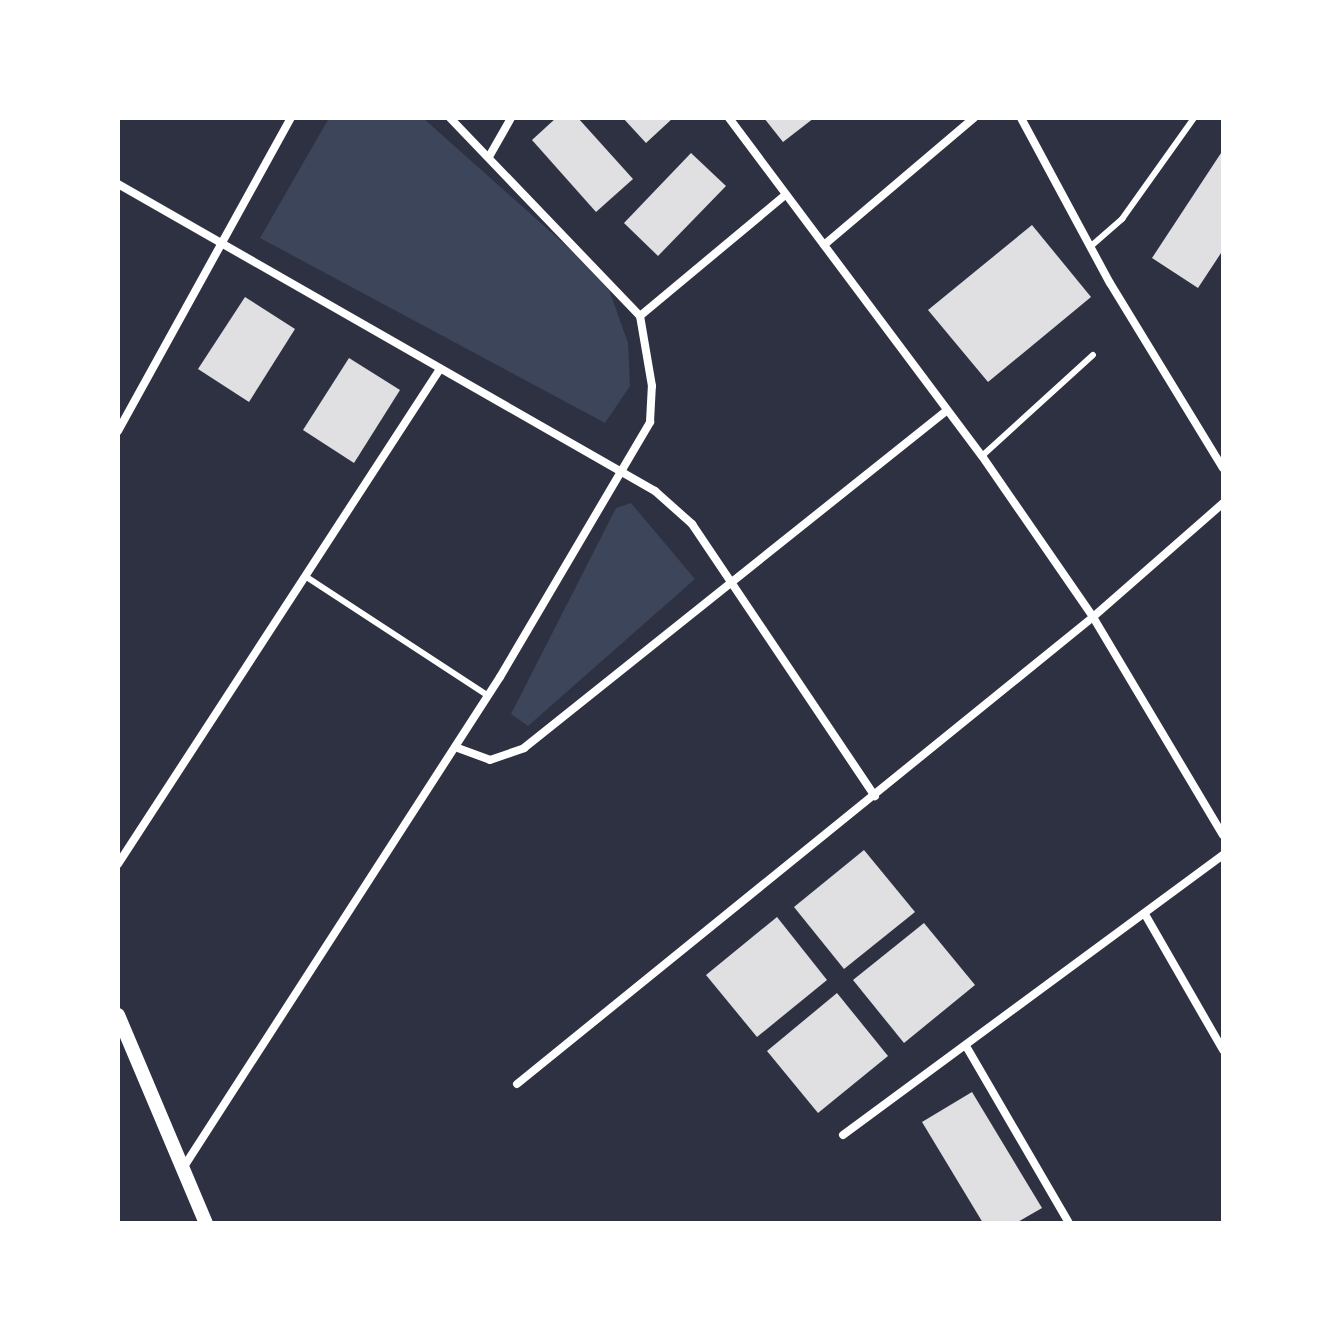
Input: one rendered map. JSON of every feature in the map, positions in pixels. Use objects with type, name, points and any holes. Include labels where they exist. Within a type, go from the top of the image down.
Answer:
[{"type":"street","points":[[118,431],[220,239],[291,118]]},
{"type":"street","points":[[185,1165],[455,747],[623,472],[650,422],[652,386],[640,316],[490,155],[450,118]]},
{"type":"street","points":[[490,155],[511,118]]},
{"type":"street","points":[[729,118],[982,456],[1093,617],[1223,835]]},
{"type":"street","points":[[824,245],[974,118]]},
{"type":"street","points":[[1021,118],[1090,247],[1223,468]]},
{"type":"street","points":[[118,184],[220,239],[440,369],[623,472],[692,524],[875,796]]},
{"type":"street","points":[[640,316],[785,195]]},
{"type":"street","points":[[118,864],[440,369]]},
{"type":"street","points":[[455,747],[490,760],[524,748],[730,579],[946,411]]},
{"type":"street","points":[[517,1084],[1093,617],[1223,503]]},
{"type":"street","points":[[843,1135],[1146,916],[1223,855]]},
{"type":"street","points":[[1146,916],[1223,1050]]},
{"type":"street","points":[[118,1015],[185,1165],[206,1223]]},
{"type":"street","points":[[966,1046],[1069,1223]]},
{"type":"lane","points":[[1090,247],[1122,219],[1194,118]]},
{"type":"lane","points":[[982,456],[1093,355]]},
{"type":"lane","points":[[305,576],[487,695]]},
{"type":"shaded area","points":[[329,118],[423,118],[606,281],[628,343],[630,386],[605,423],[260,238]]},
{"type":"shaded area","points":[[631,503],[695,579],[528,726],[511,714],[616,508]]},
{"type":"building","points":[[556,118],[578,118],[633,179],[596,212],[532,140]]},
{"type":"building","points":[[623,118],[673,118],[646,143]]},
{"type":"building","points":[[764,118],[814,118],[783,142]]},
{"type":"building","points":[[1223,150],[1223,250],[1198,288],[1152,258]]},
{"type":"building","points":[[691,153],[726,186],[658,256],[624,223]]},
{"type":"building","points":[[1032,225],[1091,297],[988,382],[928,310]]},
{"type":"building","points":[[245,297],[295,329],[249,402],[198,369]]},
{"type":"building","points":[[349,358],[400,390],[354,463],[303,430]]},
{"type":"building","points":[[864,850],[915,912],[844,969],[794,907]]},
{"type":"building","points":[[777,917],[827,980],[757,1037],[706,975]]},
{"type":"building","points":[[924,923],[975,985],[904,1043],[853,980]]},
{"type":"building","points":[[837,993],[888,1056],[818,1113],[767,1051]]},
{"type":"building","points":[[972,1092],[1042,1208],[1016,1223],[983,1223],[922,1122]]}]
